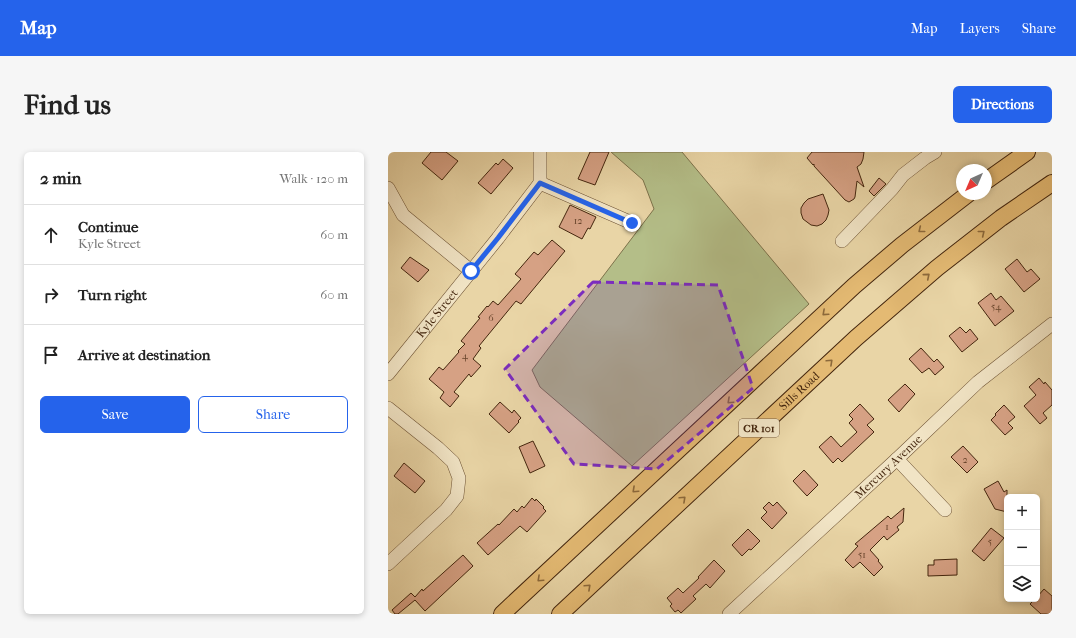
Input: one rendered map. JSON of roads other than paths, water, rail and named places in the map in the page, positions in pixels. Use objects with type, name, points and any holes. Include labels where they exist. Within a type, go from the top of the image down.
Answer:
[{"type":"main road","points":[[992,168],[1010,152]]},
{"type":"main road","points":[[992,177],[1027,152]]},
{"type":"main road","name":"Sills Road","points":[[560,614],[856,338],[925,278],[1001,218],[1052,182]]},
{"type":"main road","points":[[1001,218],[1052,191]]},
{"type":"main road","points":[[952,206],[958,200]]},
{"type":"main road","points":[[502,614],[843,296],[902,245],[960,200]]},
{"type":"main road","points":[[507,614],[522,596]]},
{"type":"street","points":[[540,152],[540,183],[632,223]]},
{"type":"street","points":[[842,241],[892,189],[903,175],[935,152]]},
{"type":"street","name":"Kyle Street","points":[[388,374],[498,238],[540,183]]},
{"type":"street","points":[[388,188],[403,215],[471,271]]},
{"type":"street","name":"Mercury Avenue","points":[[729,614],[978,382],[1052,324]]},
{"type":"street","points":[[388,408],[453,462],[459,478],[457,496],[446,510],[388,564]]},
{"type":"street","points":[[897,459],[945,510]]}]
